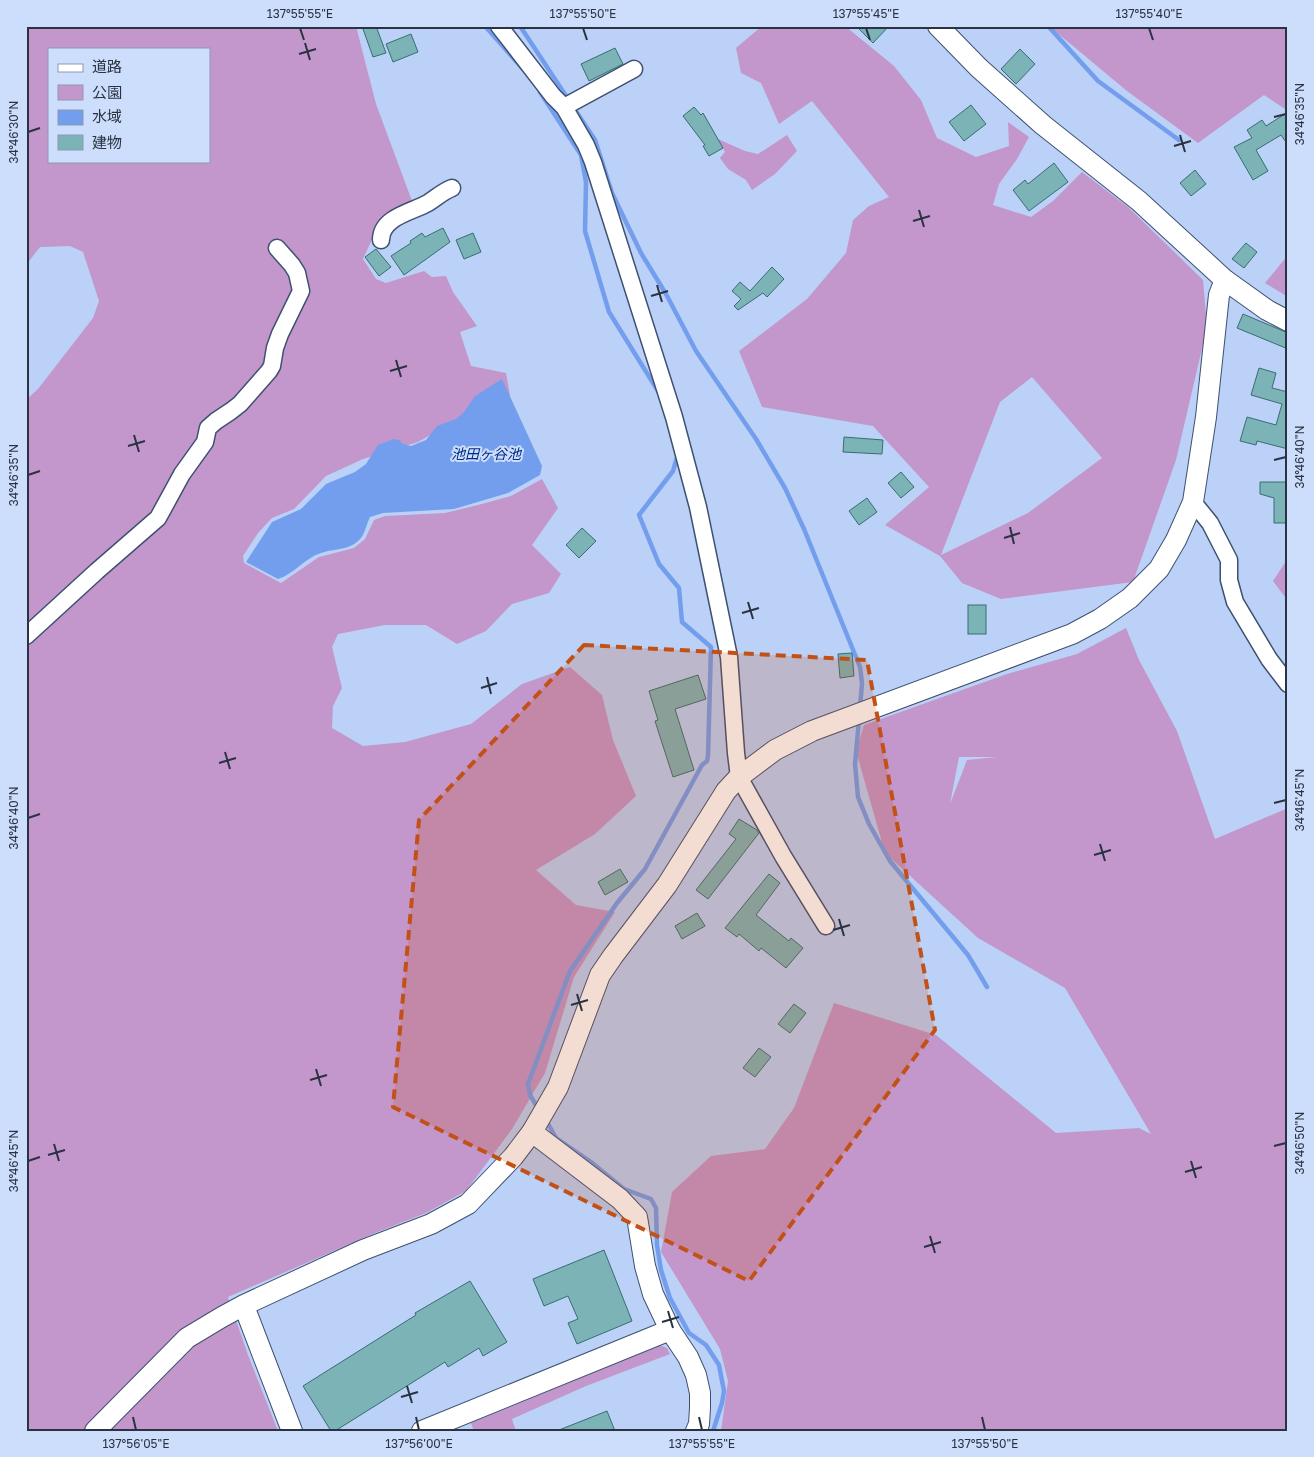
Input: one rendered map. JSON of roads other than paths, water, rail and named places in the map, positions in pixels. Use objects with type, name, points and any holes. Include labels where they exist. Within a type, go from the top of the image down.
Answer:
[{"type":"street","points":[[499,26],[553,96],[564,107],[586,145],[674,417],[698,507],[729,658],[739,777],[783,856],[826,926]]},
{"type":"street","points":[[938,26],[979,68],[1036,119],[1139,202],[1225,280],[1267,310],[1288,321]]},
{"type":"street","points":[[564,107],[634,69]]},
{"type":"street","points":[[380,240],[384,227],[395,219],[410,209],[428,203],[452,188]]},
{"type":"street","points":[[26,636],[158,518],[182,474],[205,442],[208,428],[216,420],[240,404],[269,371],[280,334],[301,291],[297,273],[277,248]]},
{"type":"street","points":[[95,1431],[187,1338],[244,1306],[363,1250],[431,1224],[468,1204],[513,1157],[532,1132],[558,1087],[600,975],[667,884],[726,791],[739,777],[775,750],[812,731],[1072,634],[1100,619],[1130,598],[1158,569],[1176,540],[1193,502],[1206,417],[1219,295],[1225,280]]},
{"type":"street","points":[[1193,502],[1210,523],[1229,560],[1228,580],[1235,602],[1268,659],[1288,684]]},
{"type":"street","points":[[532,1132],[620,1199],[637,1217],[645,1266],[653,1294],[670,1330],[688,1357],[696,1375],[700,1393],[699,1424],[696,1431]]},
{"type":"street","points":[[244,1306],[292,1431]]},
{"type":"street","points":[[422,1431],[670,1330]]},
{"type":"water","name":"池田ヶ谷池","points":[[502,379],[542,466],[540,475],[508,493],[454,509],[383,513],[370,517],[362,536],[357,542],[347,547],[315,555],[289,574],[278,579],[246,562],[272,522],[301,509],[326,484],[355,472],[366,464],[378,445],[394,439],[411,446],[426,440],[437,426],[456,419],[464,412],[475,396]]},
{"type":"waterway","points":[[485,26],[522,68]]},
{"type":"waterway","points":[[520,26],[595,140],[612,193],[641,253],[666,294],[696,351],[756,439],[785,488],[804,529],[860,667],[862,683],[860,708]]},
{"type":"waterway","points":[[1048,26],[1098,81],[1179,140]]},
{"type":"waterway","points":[[540,92],[581,155],[586,182],[585,231],[609,312],[658,391]]},
{"type":"waterway","points":[[539,1110],[530,1095],[528,1084],[570,971],[617,903],[645,869],[702,765],[707,761],[711,647],[682,622],[679,588],[659,564],[639,515],[673,471],[678,454]]},
{"type":"waterway","points":[[859,720],[855,764],[858,797],[869,824],[890,861],[968,955],[987,987]]},
{"type":"waterway","points":[[546,1120],[556,1138],[591,1162],[624,1189],[651,1199],[656,1208],[657,1245],[661,1270],[670,1298],[689,1333],[706,1345],[719,1365],[724,1391],[713,1431]]}]
